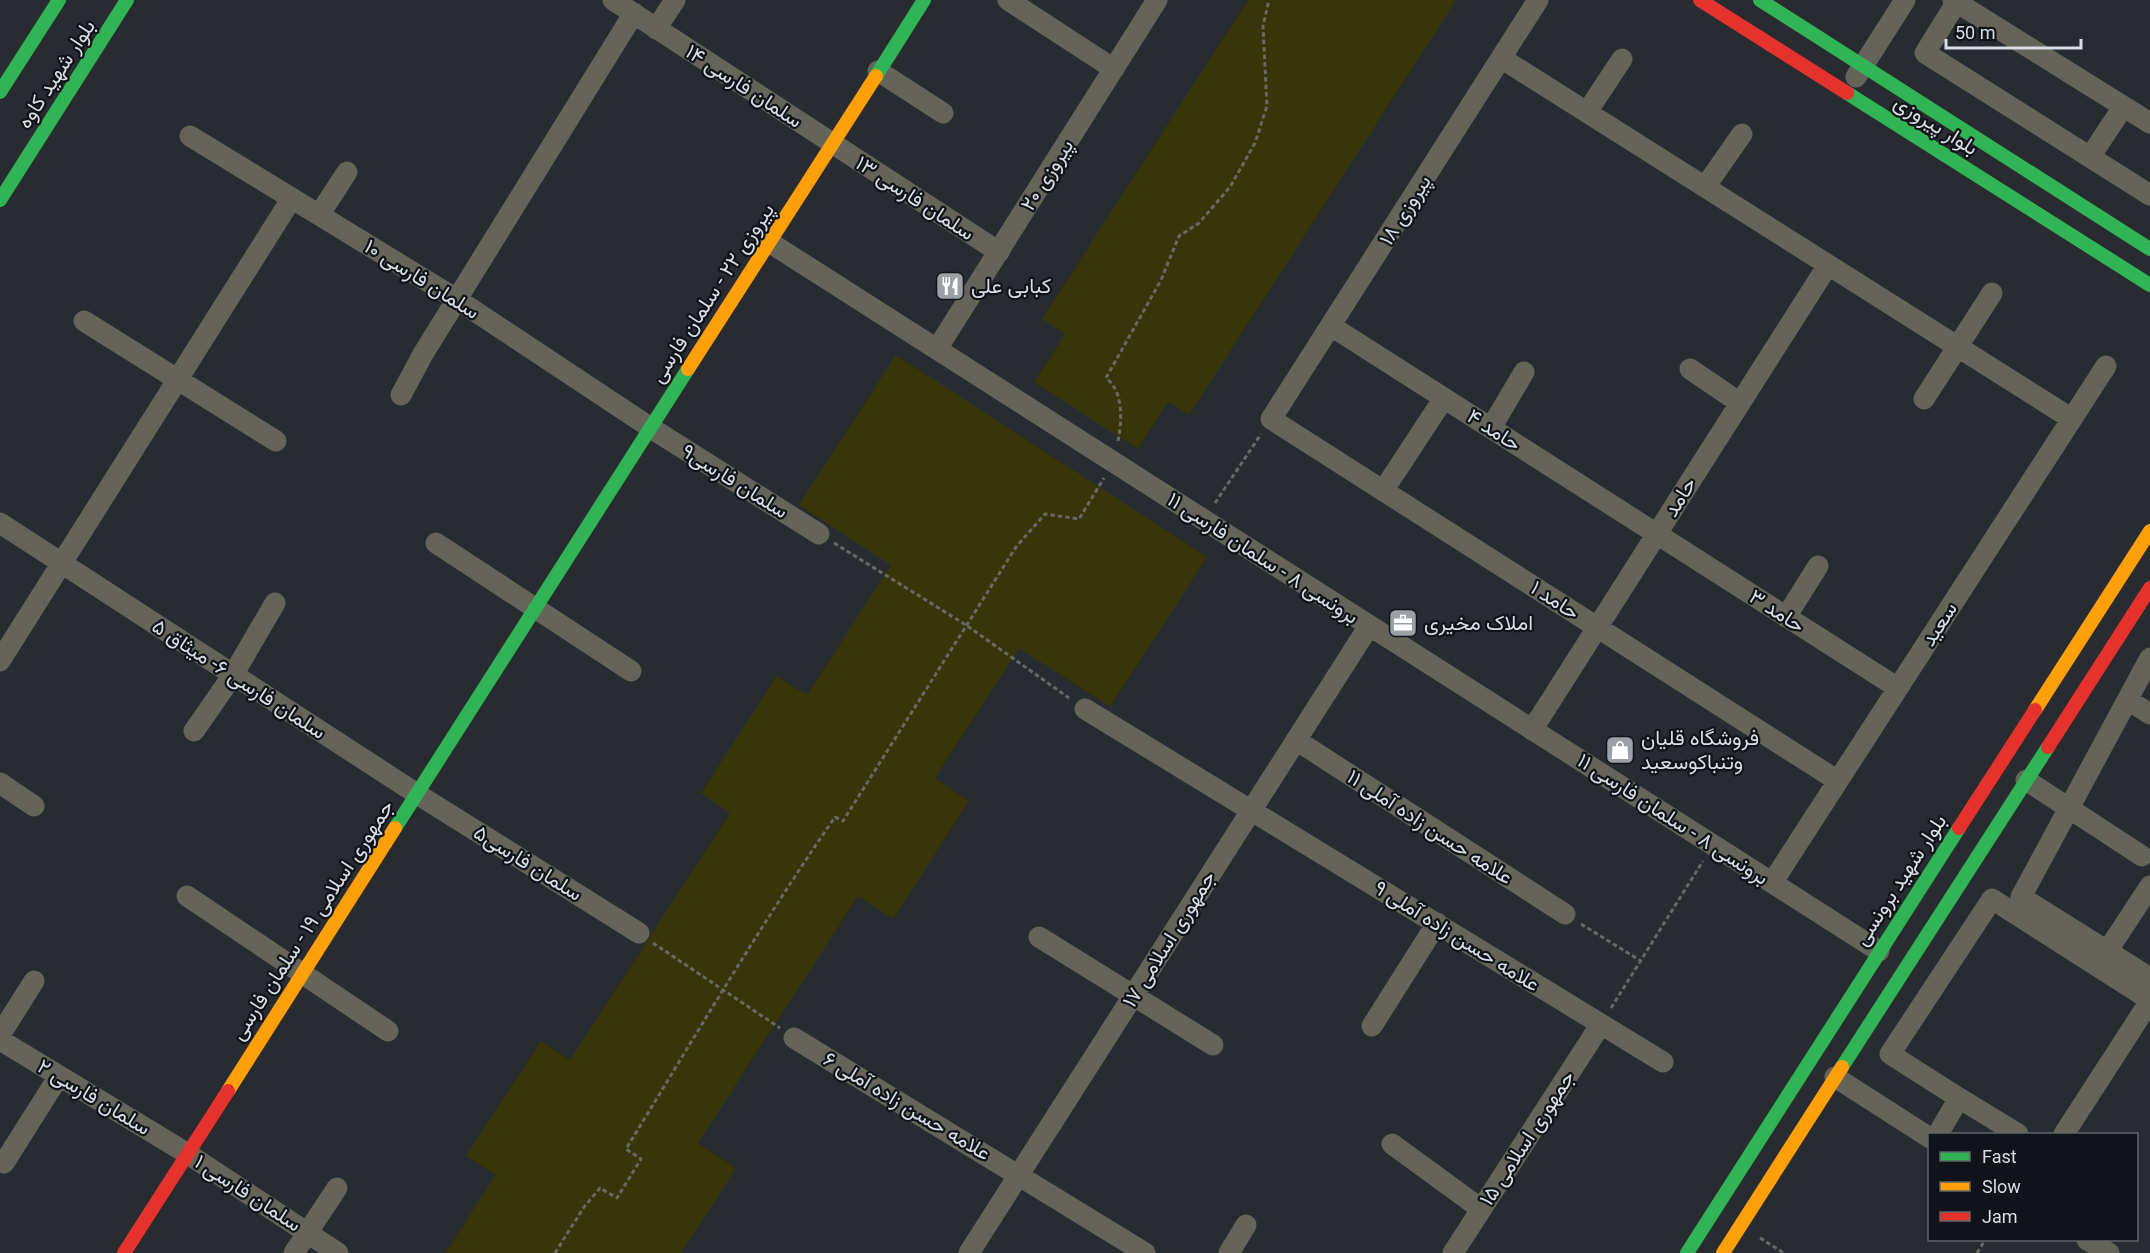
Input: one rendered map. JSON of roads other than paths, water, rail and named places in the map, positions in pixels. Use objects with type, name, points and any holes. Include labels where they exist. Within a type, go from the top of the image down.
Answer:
[{"type":"street","name":"بلوار شهید کاوه","points":[[0,92],[59,0]]},
{"type":"street","name":"بلوار شهید کاوه","points":[[0,200],[128,0]]},
{"type":"street","name":"سلمان فارسی ۱۴","points":[[614,0],[832,144]]},
{"type":"street","points":[[656,29],[675,0]]},
{"type":"street","name":"پیروزی ۲۲ - سلمان فارسی","points":[[535,609],[924,0]]},
{"type":"street","points":[[1008,0],[1114,69]]},
{"type":"street","name":"پیروزی ۲۰","points":[[937,349],[1157,0]]},
{"type":"street","name":"پیروزی ۱۸","points":[[1271,419],[1538,0]]},
{"type":"street","name":"بلوار پیروزی","points":[[1700,0],[2150,285]]},
{"type":"street","name":"بلوار پیروزی","points":[[1760,0],[2150,249]]},
{"type":"street","points":[[1846,92],[1905,0]]},
{"type":"street","points":[[2150,123],[1956,1],[1925,52],[2150,195]]},
{"type":"street","points":[[401,395],[634,13]]},
{"type":"street","points":[[1501,58],[2072,419]]},
{"type":"street","points":[[1587,112],[1622,59]]},
{"type":"street","points":[[878,71],[943,113]]},
{"type":"street","points":[[2090,157],[2123,106]]},
{"type":"street","points":[[1705,187],[1742,134]]},
{"type":"street","name":"سلمان فارسی ۱۰","points":[[190,136],[458,300],[651,428]]},
{"type":"street","name":"سلمان فارسی ۱۳","points":[[832,144],[999,252]]},
{"type":"street","points":[[319,215],[347,172]]},
{"type":"street","points":[[0,661],[292,198]]},
{"type":"street","name":"برونسی ۸ - سلمان فارسی ۱۱","points":[[769,242],[1879,951]]},
{"type":"street","name":"حامد","points":[[1532,730],[1828,265]]},
{"type":"street","points":[[1924,399],[1992,293]]},
{"type":"street","points":[[84,321],[276,441]]},
{"type":"street","name":"حامد ۴","points":[[1331,326],[1657,534]]},
{"type":"street","name":"سعید","points":[[1772,883],[2106,366]]},
{"type":"street","points":[[1690,369],[1740,403]]},
{"type":"street","points":[[1491,428],[1524,372]]},
{"type":"street","points":[[1383,491],[1444,398]]},
{"type":"street","name":"حامد ۱","points":[[1271,419],[1838,781]]},
{"type":"street","name":"سلمان فارسی۹","points":[[651,428],[819,534]]},
{"type":"street","name":"سلمان فارسی ۶- میثاق ۵","points":[[0,523],[417,794]]},
{"type":"street","name":"بلوار شهید برونسی","points":[[1686,1253],[2150,531]]},
{"type":"street","name":"حامد ۳","points":[[1657,534],[1898,688]]},
{"type":"street","points":[[436,543],[631,671]]},
{"type":"street","points":[[1786,616],[1818,566]]},
{"type":"street","points":[[1723,1253],[2150,588]]},
{"type":"street","points":[[194,731],[233,675],[275,603]]},
{"type":"street","name":"جمهوری اسلامی ۱۹ - سلمان فارسی","points":[[124,1253],[535,609]]},
{"type":"street","name":"جمهوری اسلامی ۱۷","points":[[969,1253],[1368,626]]},
{"type":"street","points":[[2150,658],[2021,897],[2150,978]]},
{"type":"street","points":[[2128,700],[2150,714]]},
{"type":"street","name":"علامه حسن زاده آملی ۹","points":[[1085,709],[1663,1062]]},
{"type":"street","name":"علامه حسن زاده آملی ۱۱","points":[[1296,740],[1564,914]]},
{"type":"street","points":[[2026,780],[2142,856]]},
{"type":"street","points":[[0,783],[34,806]]},
{"type":"street","name":"سلمان فارسی۵","points":[[417,794],[639,933]]},
{"type":"street","points":[[2108,950],[2150,886]]},
{"type":"street","points":[[187,896],[388,1031]]},
{"type":"street","points":[[2016,1133],[1890,1054],[1992,899],[2150,1000],[2065,1133]]},
{"type":"street","points":[[1372,1026],[1437,923]]},
{"type":"street","points":[[1039,937],[1213,1045]]},
{"type":"street","points":[[0,1035],[34,981]]},
{"type":"street","name":"جمهوری اسلامی ۱۵","points":[[1453,1253],[1601,1024]]},
{"type":"street","name":"علامه حسن زاده آملی ۶","points":[[794,1038],[1145,1253]]},
{"type":"street","name":"سلمان فارسی ۲","points":[[0,1040],[188,1154]]},
{"type":"street","points":[[4,1163],[59,1076]]},
{"type":"street","points":[[1835,1077],[1928,1137]]},
{"type":"street","points":[[1939,1133],[1959,1098]]},
{"type":"street","points":[[1392,1144],[1481,1209]]},
{"type":"street","name":"سلمان فارسی ۱","points":[[188,1154],[338,1253]]},
{"type":"street","points":[[294,1253],[337,1188]]},
{"type":"street","points":[[1229,1253],[1246,1225]]},
{"type":"street","points":[[2090,1241],[2109,1253]]},
{"type":"place","name":"کبابی علی","points":[[950,286]]},
{"type":"place","name":"املاک مخیری","points":[[1403,623]]},
{"type":"place","name":"فروشگاه قلیان وتنباکوسعید","points":[[1620,750]]}]
